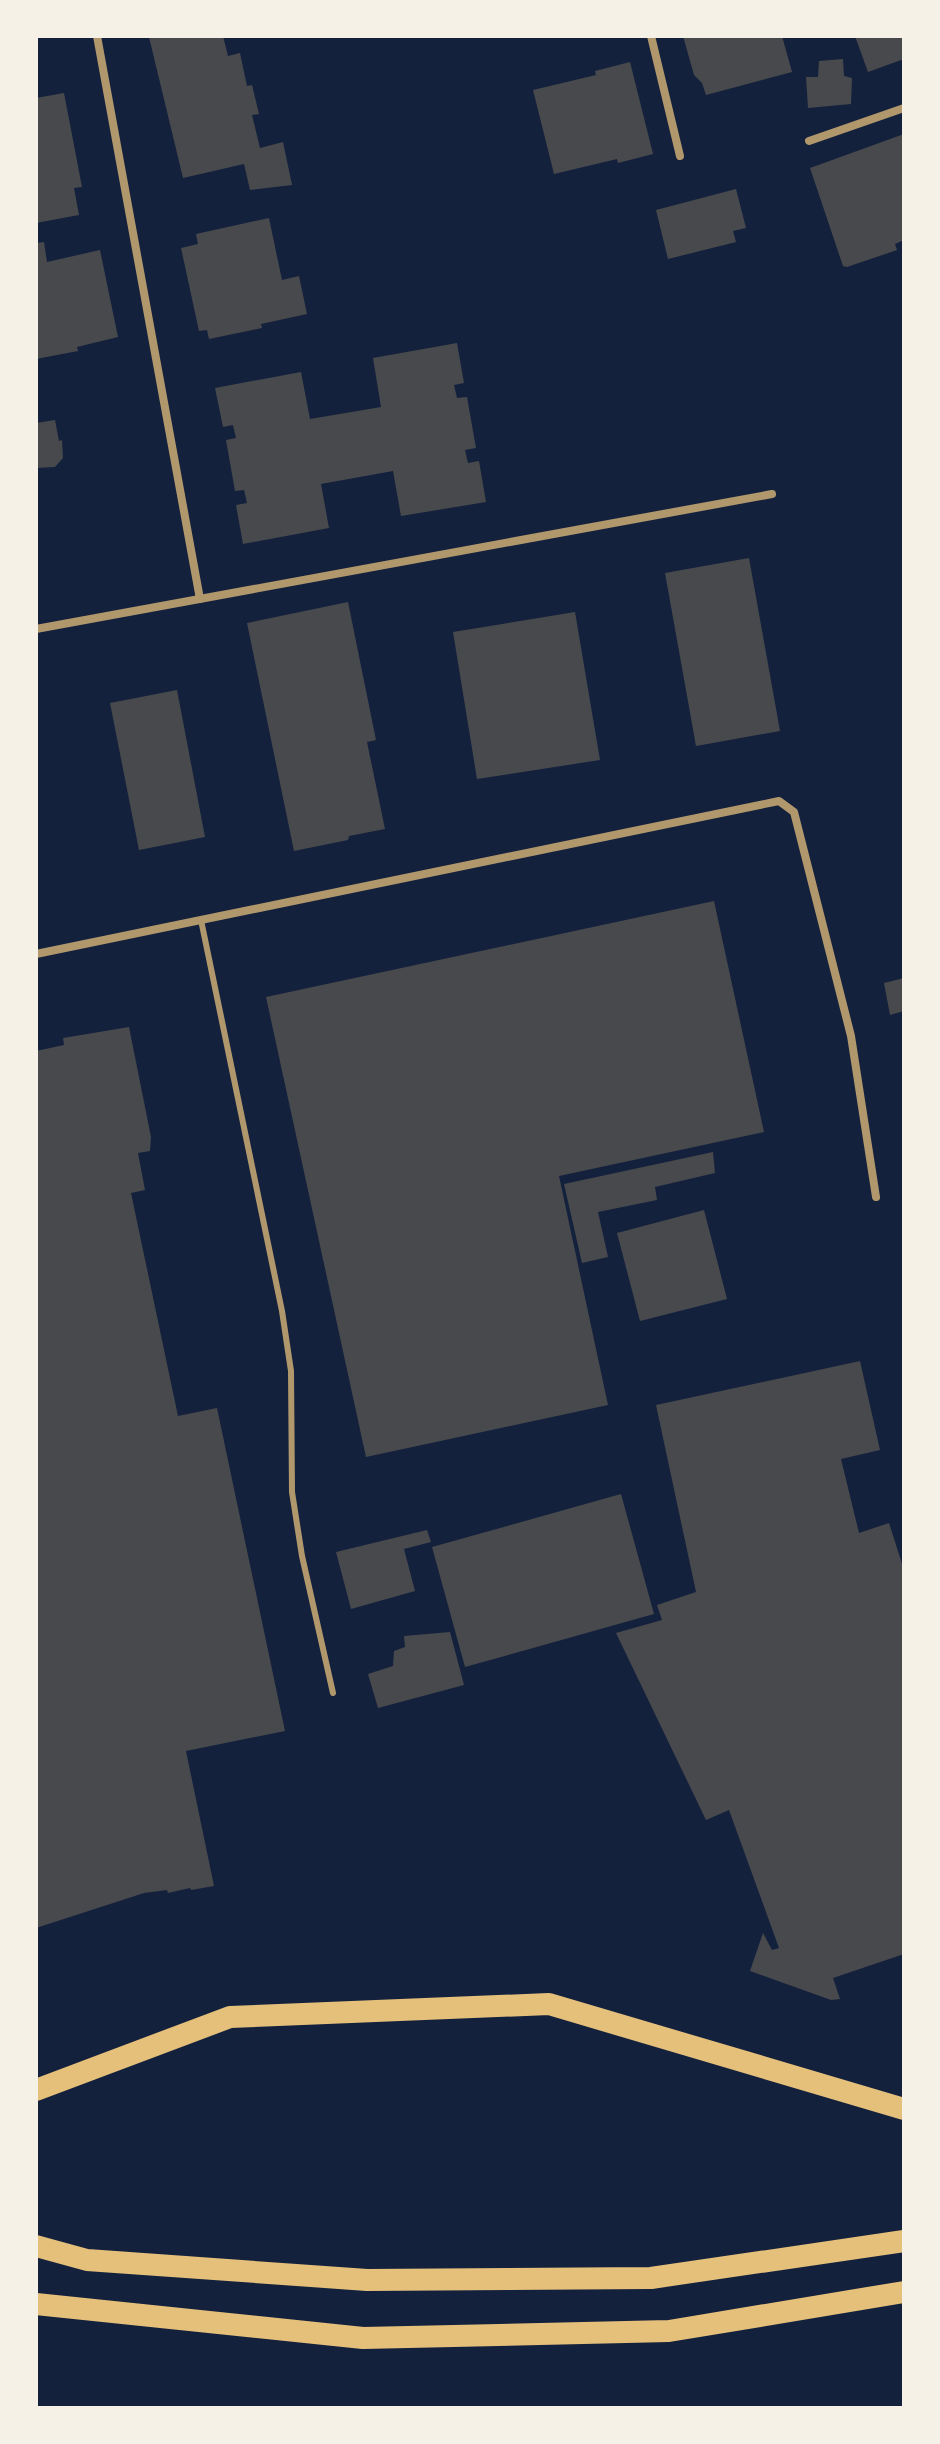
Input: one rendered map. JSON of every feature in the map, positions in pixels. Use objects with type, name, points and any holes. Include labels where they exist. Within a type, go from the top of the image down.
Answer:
[{"type":"highway","points":[[36,2090],[230,2017],[549,2004],[904,2109]]},
{"type":"highway","points":[[36,2246],[87,2260],[367,2280],[651,2278],[904,2241]]},
{"type":"highway","points":[[38,2305],[363,2338],[669,2331],[904,2292]]},
{"type":"street","points":[[97,36],[200,599]]},
{"type":"street","points":[[651,36],[680,156]]},
{"type":"street","points":[[809,141],[904,108]]},
{"type":"street","points":[[36,629],[772,494]]},
{"type":"street","points":[[36,954],[779,801],[794,812],[851,1036],[876,1197]]},
{"type":"lane","points":[[201,920],[282,1311],[291,1371],[292,1492],[302,1556],[333,1693]]},
{"type":"building","points":[[223,36],[228,56],[240,53],[247,86],[252,85],[259,114],[252,115],[260,148],[283,142],[292,185],[250,190],[244,164],[183,178],[149,37]]},
{"type":"building","points":[[683,36],[782,36],[792,72],[706,95],[702,83],[694,75]]},
{"type":"building","points":[[855,36],[904,36],[904,59],[868,72]]},
{"type":"building","points":[[843,59],[844,76],[852,78],[851,104],[808,108],[806,77],[818,77],[819,61]]},
{"type":"building","points":[[630,62],[653,154],[554,174],[533,90],[596,75],[595,71]]},
{"type":"building","points":[[64,93],[82,187],[74,188],[79,215],[36,223],[36,98]]},
{"type":"building","points":[[904,134],[904,240],[895,244],[897,250],[843,266],[810,168]]},
{"type":"building","points":[[736,189],[746,228],[733,231],[736,242],[668,259],[656,210]]},
{"type":"building","points":[[269,218],[282,280],[299,276],[307,314],[261,324],[262,328],[209,339],[207,330],[199,331],[181,248],[198,244],[196,234]]},
{"type":"building","points":[[44,242],[47,262],[100,250],[118,337],[77,347],[78,351],[36,359],[36,243]]},
{"type":"building","points":[[457,343],[464,383],[454,385],[457,398],[467,397],[476,448],[465,450],[468,463],[479,461],[486,502],[401,516],[393,471],[321,484],[329,528],[243,544],[236,505],[247,503],[244,490],[235,491],[226,440],[236,438],[233,425],[223,427],[215,388],[301,372],[310,419],[381,407],[373,358]]},
{"type":"building","points":[[55,420],[59,441],[62,440],[63,458],[55,467],[36,468],[36,423]]},
{"type":"building","points":[[749,558],[780,731],[696,746],[665,573]]},
{"type":"building","points":[[348,602],[376,740],[367,742],[385,829],[294,851],[247,623]]},
{"type":"building","points":[[575,612],[600,760],[477,779],[453,632]]},
{"type":"building","points":[[177,690],[205,837],[139,850],[110,703]]},
{"type":"building","points":[[714,901],[764,1132],[559,1176],[608,1405],[366,1457],[266,997]]},
{"type":"building","points":[[904,978],[904,1011],[890,1015],[884,983]]},
{"type":"building","points":[[129,1027],[151,1137],[150,1151],[138,1153],[145,1190],[131,1193],[178,1416],[217,1408],[285,1731],[186,1751],[214,1886],[144,1893],[36,1928],[36,1051],[64,1045],[63,1038]]},
{"type":"building","points":[[713,1152],[715,1173],[655,1187],[657,1200],[598,1212],[608,1257],[582,1263],[564,1184]]},
{"type":"building","points":[[704,1210],[727,1299],[640,1321],[617,1233]]},
{"type":"building","points":[[860,1361],[880,1450],[841,1459],[859,1533],[889,1523],[904,1570],[904,1954],[833,1978],[840,1999],[831,2000],[750,1971],[763,1933],[772,1950],[779,1948],[729,1810],[706,1820],[616,1633],[662,1620],[657,1605],[696,1592],[656,1405]]},
{"type":"building","points":[[621,1494],[654,1614],[465,1667],[432,1547]]},
{"type":"building","points":[[427,1530],[431,1542],[404,1549],[415,1591],[351,1609],[336,1552]]},
{"type":"building","points":[[450,1632],[464,1685],[378,1708],[368,1674],[393,1666],[394,1651],[405,1647],[404,1636]]}]
